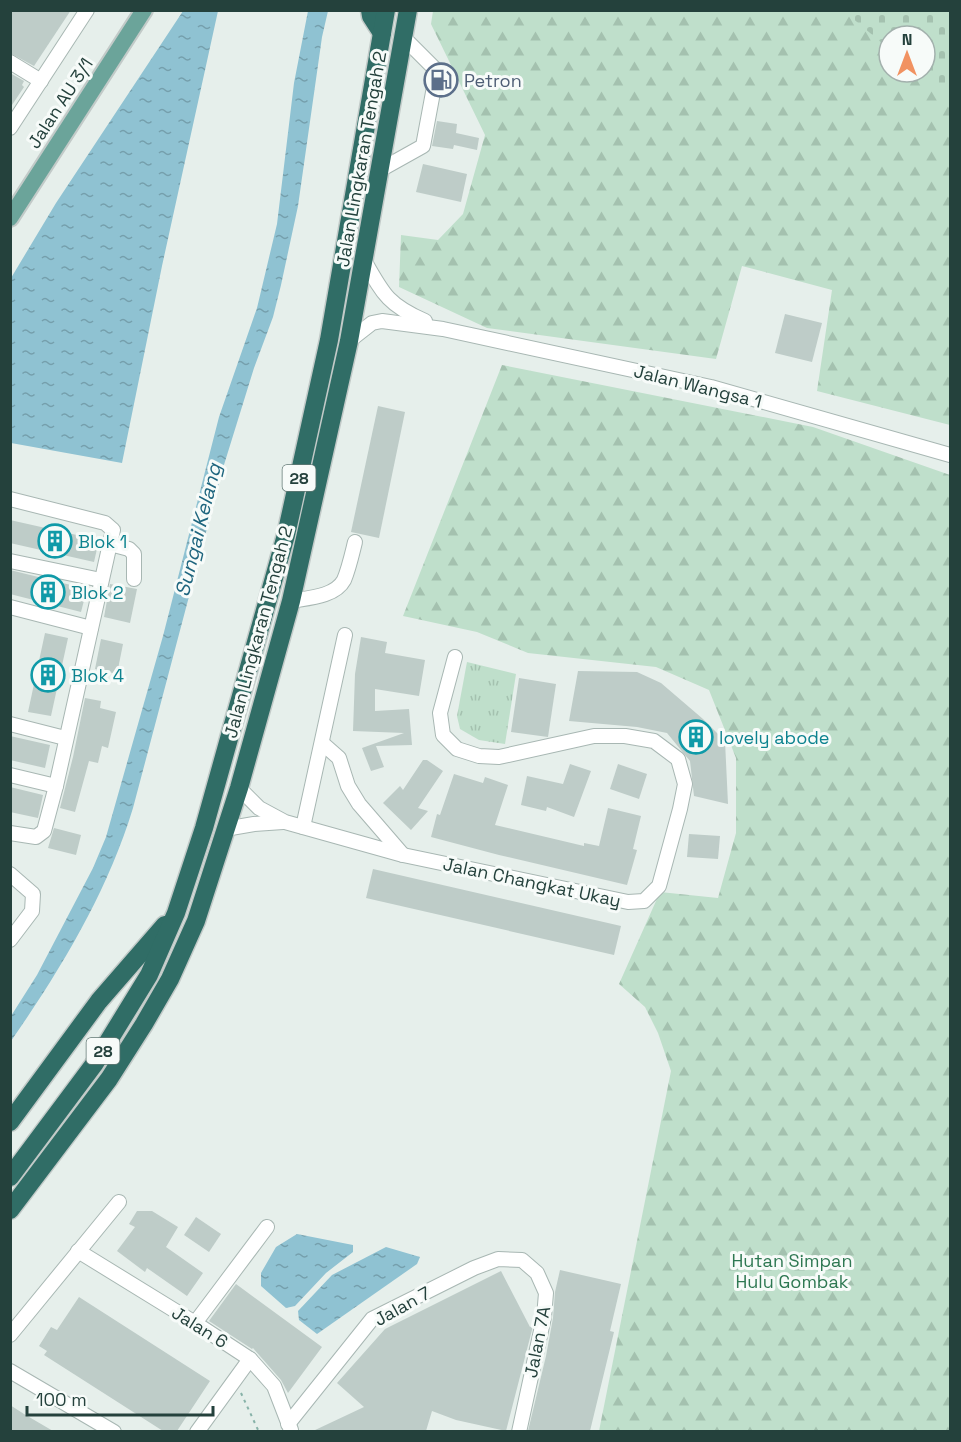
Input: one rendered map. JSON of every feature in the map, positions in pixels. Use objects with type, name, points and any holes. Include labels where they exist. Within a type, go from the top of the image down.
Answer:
[{"type":"highway","points":[[370,10],[371,16],[382,33]]},
{"type":"highway","name":"Jalan Lingkaran Tengah 2","points":[[10,1177],[101,1053],[150,975],[176,913],[204,828],[286,536],[329,340],[386,10]]},
{"type":"highway","name":"Jalan Lingkaran Tengah 2","points":[[10,1210],[109,1079],[170,979],[196,921],[239,788],[291,601],[349,341],[408,10]]},
{"type":"highway","points":[[10,1122],[99,1001],[176,913]]},
{"type":"main road","name":"Jalan AU 3/1","points":[[10,218],[144,10]]},
{"type":"street","points":[[10,128],[87,10]]},
{"type":"street","points":[[380,170],[423,146],[437,71],[404,38]]},
{"type":"street","points":[[10,62],[41,81]]},
{"type":"street","name":"Jalan Wangsa 1","points":[[364,260],[383,293],[392,303],[404,312],[443,329]]},
{"type":"street","name":"Jalan Wangsa 1","points":[[349,341],[372,323],[382,321],[443,329],[711,387],[951,455]]},
{"type":"street","points":[[10,499],[105,523],[112,530],[44,831],[36,837],[10,833]]},
{"type":"street","points":[[291,601],[320,596],[337,588],[343,581],[355,542]]},
{"type":"street","points":[[110,544],[129,549],[134,554],[134,579]]},
{"type":"street","points":[[10,561],[101,580]]},
{"type":"street","points":[[10,607],[91,627]]},
{"type":"street","points":[[303,827],[345,635]]},
{"type":"street","name":"Jalan Changkat Ukay","points":[[239,788],[259,808],[285,822],[403,855],[628,902],[644,901],[658,886],[680,809],[685,784],[678,759],[654,741],[625,736],[594,736],[499,757],[479,756],[457,749],[442,735],[440,713],[454,657]]},
{"type":"street","points":[[10,724],[65,738]]},
{"type":"street","points":[[322,743],[339,758],[348,786],[359,804],[403,855]]},
{"type":"street","points":[[10,775],[56,786]]},
{"type":"street","name":"Jalan Changkat Ukay","points":[[225,829],[285,822]]},
{"type":"street","points":[[10,874],[33,894],[32,911],[10,940]]},
{"type":"street","points":[[10,1335],[118,1202]]},
{"type":"street","points":[[195,1323],[267,1227]]},
{"type":"street","name":"Jalan 6","points":[[78,1251],[250,1359],[274,1386],[290,1428]]},
{"type":"street","name":"Jalan 7","points":[[290,1428],[372,1319],[474,1268],[498,1259],[522,1260]]},
{"type":"street","name":"Jalan 7A","points":[[519,1431],[544,1317],[546,1293],[537,1273],[522,1260]]},
{"type":"street","points":[[197,1431],[250,1359]]},
{"type":"street","points":[[10,1371],[114,1431]]},
{"type":"path","points":[[234,1399],[240,1391],[259,1431]]},
{"type":"green space","points":[[433,11],[846,11],[877,33],[877,84],[937,84],[937,68],[950,63],[950,425],[817,391],[832,290],[742,266],[716,359],[487,328],[399,287],[401,235],[438,240],[463,214],[485,135],[431,24]]},
{"type":"green space","points":[[844,11],[950,11],[950,97],[932,84],[937,84],[937,24],[877,24],[877,39]]},
{"type":"green space","name":"Hutan Simpan Hulu Gombak","points":[[502,365],[813,427],[950,475],[950,1431],[599,1431],[671,1071],[658,1033],[645,1007],[619,984],[660,892],[718,898],[736,833],[736,758],[709,690],[656,667],[528,653],[477,632],[403,616]]},
{"type":"green space","points":[[467,662],[516,674],[505,744],[479,740],[460,729],[457,716]]},
{"type":"water","points":[[183,11],[218,11],[162,266],[122,463],[11,443],[11,278],[56,203]]},
{"type":"water","name":"Sungai Kelang","points":[[308,11],[328,11],[322,37],[298,206],[281,285],[273,317],[254,368],[223,468],[133,808],[110,870],[81,929],[48,986],[11,1041],[11,1016],[37,975],[93,868],[106,837],[163,636],[219,417],[257,308],[277,224],[294,83]]},
{"type":"water","points":[[297,1234],[353,1245],[353,1252],[326,1273],[295,1306],[286,1308],[261,1286],[261,1273],[276,1247]]},
{"type":"water","points":[[386,1247],[420,1257],[417,1264],[317,1334],[299,1320],[298,1311],[332,1275]]},
{"type":"building","points":[[10,10],[71,10],[34,66],[10,53]]},
{"type":"building","points":[[10,73],[24,81],[22,85],[24,87],[10,108]]},
{"type":"building","points":[[437,121],[457,124],[456,133],[479,138],[477,150],[454,145],[453,149],[432,146]]},
{"type":"building","points":[[423,164],[467,174],[461,202],[416,192]]},
{"type":"building","points":[[785,314],[822,323],[812,362],[775,353]]},
{"type":"building","points":[[378,406],[405,412],[379,538],[351,532]]},
{"type":"building","name":"Blok 1","points":[[10,520],[99,540],[94,562],[10,543]]},
{"type":"building","name":"Blok 2","points":[[10,570],[87,589],[81,612],[10,594]]},
{"type":"building","points":[[110,584],[137,589],[130,623],[104,617]]},
{"type":"building","name":"Blok 4","points":[[45,633],[68,638],[51,716],[28,712]]},
{"type":"building","points":[[361,637],[387,642],[385,653],[425,660],[419,696],[375,689],[375,711],[409,709],[412,745],[376,746],[384,767],[371,771],[362,748],[404,733],[353,731],[355,674]]},
{"type":"building","points":[[101,639],[123,644],[117,674],[95,669]]},
{"type":"building","name":"lovely abode","points":[[578,671],[637,672],[661,683],[703,719],[725,741],[728,804],[694,796],[690,761],[667,733],[637,727],[569,721]]},
{"type":"building","points":[[519,678],[556,684],[548,737],[511,732]]},
{"type":"building","points":[[85,698],[101,701],[100,708],[116,712],[108,748],[102,746],[98,763],[89,761],[75,812],[60,808]]},
{"type":"building","points":[[10,736],[50,745],[45,768],[10,760]]},
{"type":"building","points":[[423,760],[427,760],[443,771],[418,808],[428,811],[411,830],[383,803],[400,786],[403,790]]},
{"type":"building","points":[[570,764],[591,771],[574,817],[547,807],[546,811],[521,805],[527,776],[563,784]]},
{"type":"building","points":[[618,764],[647,774],[639,799],[610,789]]},
{"type":"building","points":[[454,774],[483,783],[485,777],[508,785],[495,825],[584,846],[584,843],[599,846],[608,808],[641,816],[633,849],[637,850],[627,885],[431,837],[437,814],[440,815]]},
{"type":"building","points":[[10,787],[43,795],[38,818],[10,812]]},
{"type":"building","points":[[54,828],[81,835],[76,855],[48,848]]},
{"type":"building","points":[[689,834],[720,836],[718,859],[687,857]]},
{"type":"building","points":[[373,869],[621,926],[614,955],[366,898]]},
{"type":"building","points":[[137,1211],[152,1211],[178,1227],[166,1247],[203,1273],[187,1296],[147,1268],[145,1272],[117,1251],[135,1227],[129,1224]]},
{"type":"building","points":[[196,1217],[221,1234],[209,1252],[184,1235]]},
{"type":"building","points":[[560,1270],[621,1284],[610,1331],[614,1332],[590,1431],[528,1431],[546,1356]]},
{"type":"building","points":[[501,1271],[530,1327],[533,1326],[506,1431],[456,1420],[432,1411],[426,1431],[313,1431],[364,1407],[337,1383],[385,1329]]},
{"type":"building","points":[[236,1284],[322,1347],[288,1393],[281,1380],[253,1348],[209,1321]]},
{"type":"building","points":[[79,1297],[210,1381],[177,1431],[163,1431],[44,1355],[47,1351],[39,1346],[51,1327],[57,1330]]},
{"type":"building","points":[[10,1405],[24,1414],[53,1431],[10,1431]]},
{"type":"place","name":"Petron","points":[[441,80]]},
{"type":"place","name":"Blok 1","points":[[55,541]]},
{"type":"place","name":"Blok 2","points":[[48,592]]},
{"type":"place","name":"Blok 4","points":[[48,675]]},
{"type":"place","name":"lovely abode","points":[[696,737]]}]
